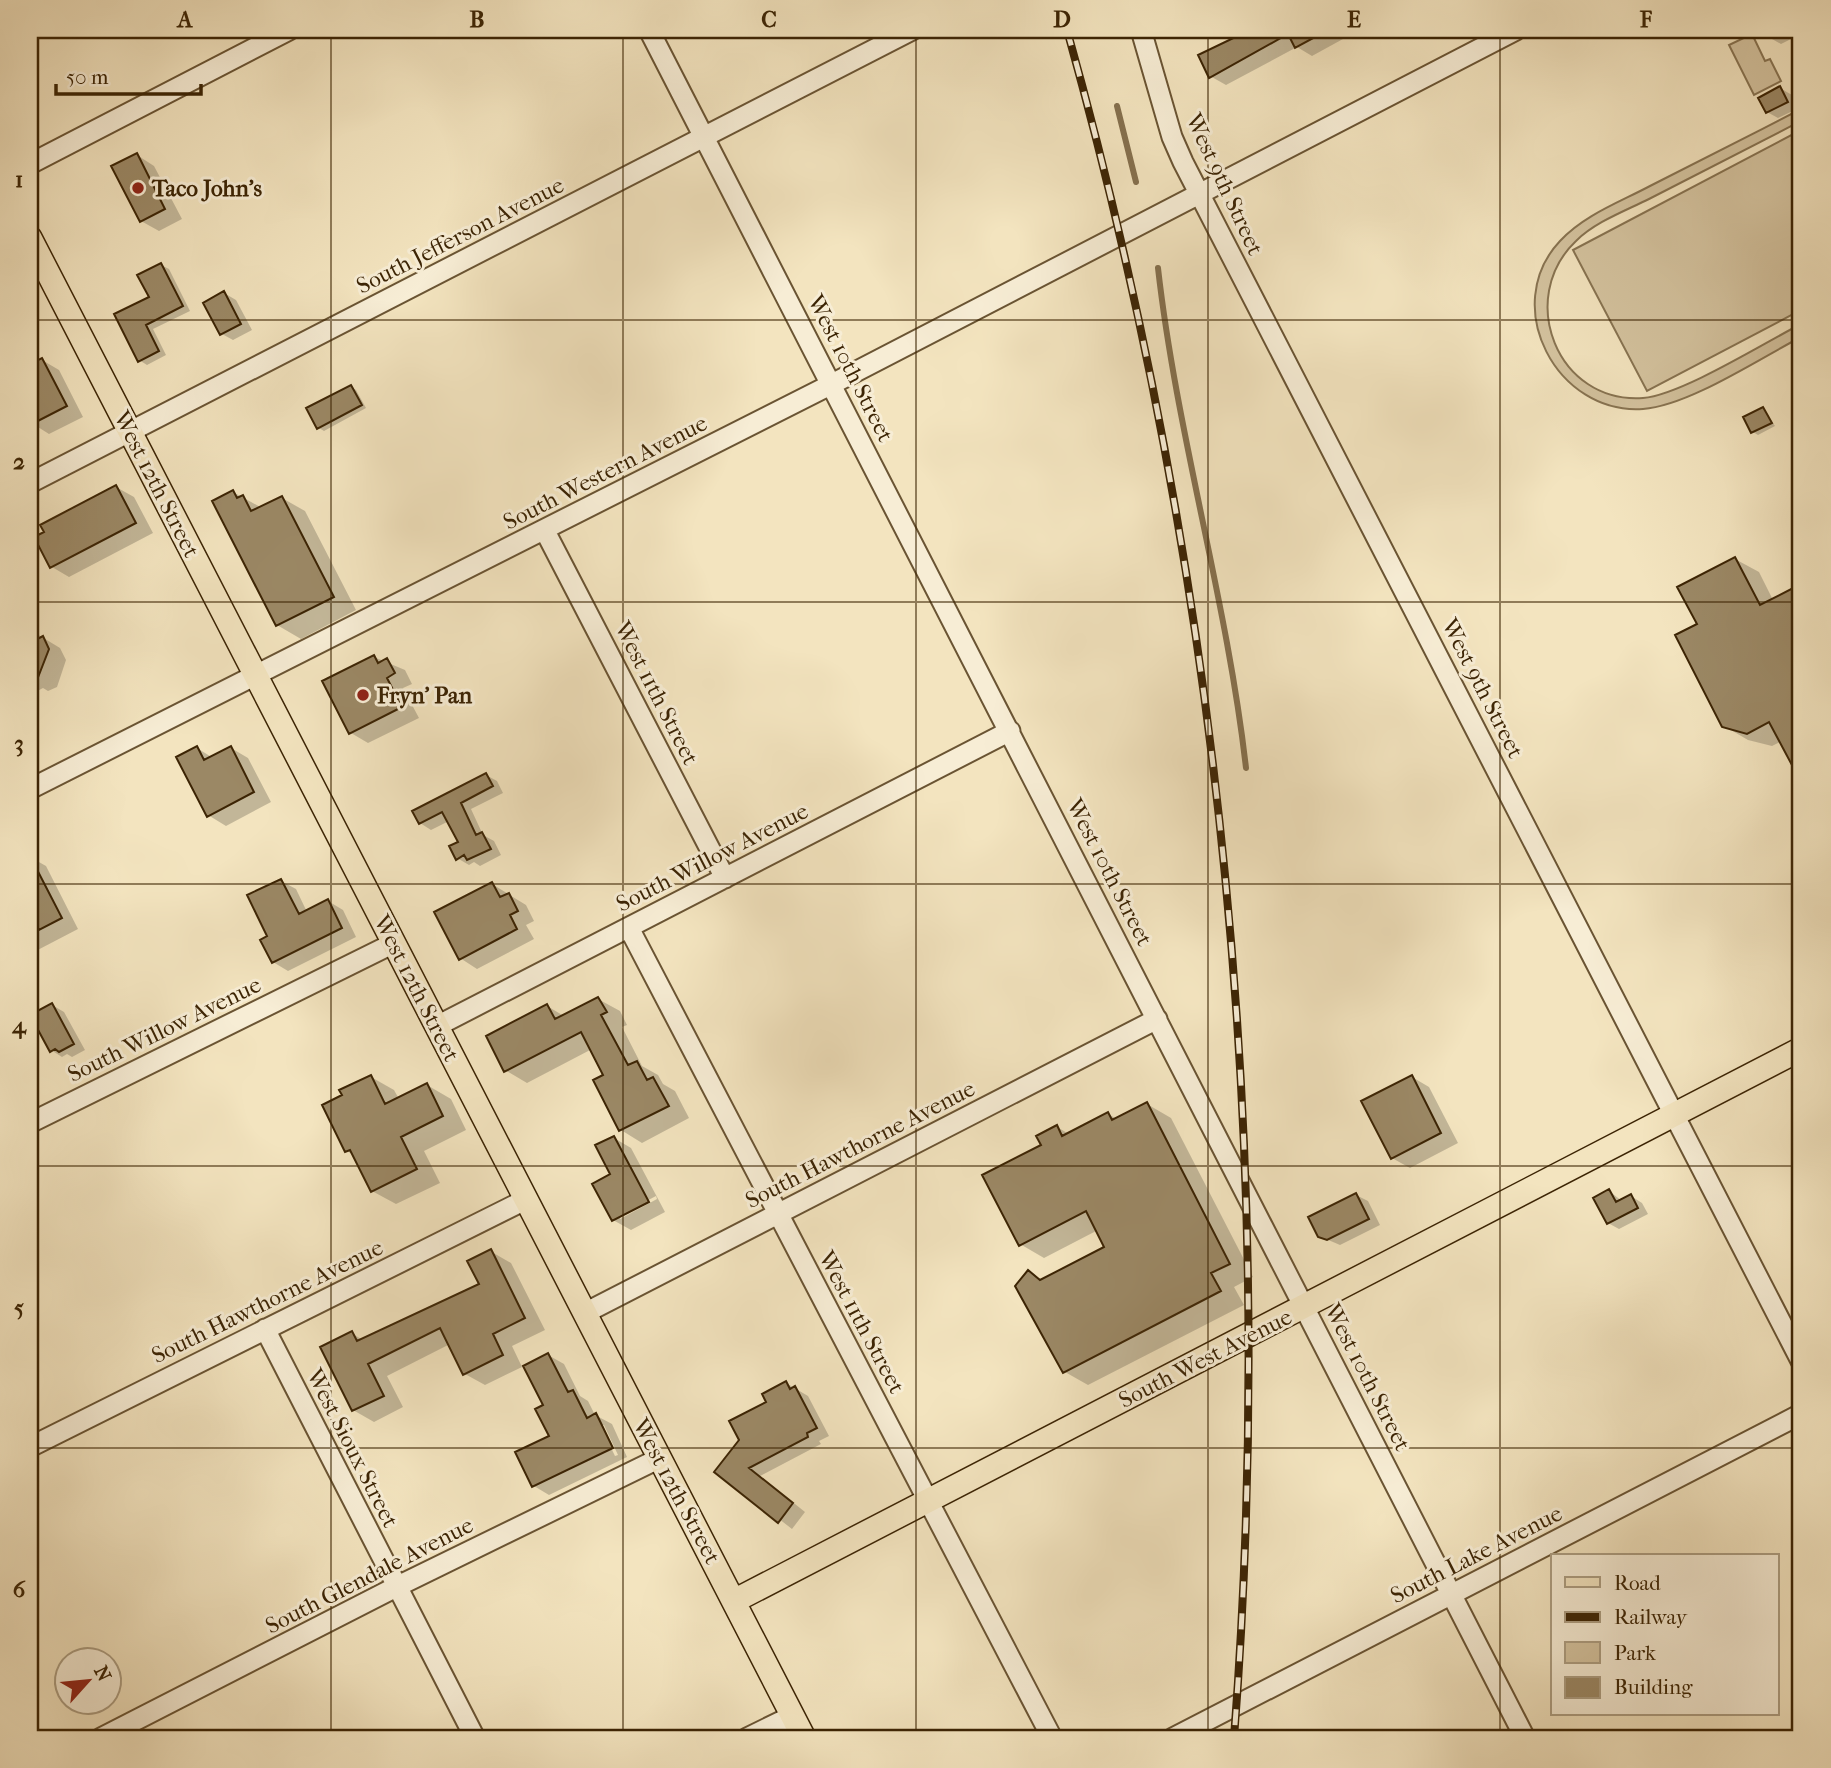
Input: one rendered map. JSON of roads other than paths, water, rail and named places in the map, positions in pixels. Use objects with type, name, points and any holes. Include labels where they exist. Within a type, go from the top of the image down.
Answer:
[{"type":"main road","name":"West 12th Street","points":[[30,238],[804,1738]]},
{"type":"main road","name":"South West Avenue","points":[[734,1601],[1801,1049]]},
{"type":"street","points":[[30,164],[289,30]]},
{"type":"street","name":"West 10th Street","points":[[649,30],[1525,1738]]},
{"type":"street","name":"South Jefferson Avenue","points":[[30,482],[912,30]]},
{"type":"street","name":"West 9th Street","points":[[1141,30],[1172,137],[1199,193],[1676,1113],[1801,1361]]},
{"type":"street","name":"South Western Avenue","points":[[30,789],[545,531],[1516,30]]},
{"type":"street","name":"West 11th Street","points":[[545,531],[725,878]]},
{"type":"street","name":"South Willow Avenue","points":[[437,1026],[1010,731]]},
{"type":"street","name":"West 11th Street","points":[[629,928],[1052,1738]]},
{"type":"street","name":"South Willow Avenue","points":[[30,1122],[394,943]]},
{"type":"street","name":"South Hawthorne Avenue","points":[[585,1313],[1157,1019]]},
{"type":"street","name":"South Hawthorne Avenue","points":[[30,1447],[527,1199]]},
{"type":"street","name":"West Sioux Street","points":[[265,1329],[475,1738]]},
{"type":"street","name":"South Lake Avenue","points":[[1173,1738],[1801,1414]]},
{"type":"street","name":"South Glendale Avenue","points":[[101,1738],[396,1587],[660,1458]]},
{"type":"street","points":[[747,1738],[792,1716]]},
{"type":"waterway","points":[[1117,106],[1136,182]]},
{"type":"waterway","points":[[1158,268],[1166,331],[1227,643],[1246,768]]},
{"type":"railway","points":[[1067,30],[1120,239],[1165,450],[1200,662],[1225,876],[1241,1092],[1248,1307],[1246,1523],[1234,1738]]},
{"type":"place","name":"Taco John's","points":[[138,188]]},
{"type":"place","name":"Fryn' Pan","points":[[363,695]]}]
